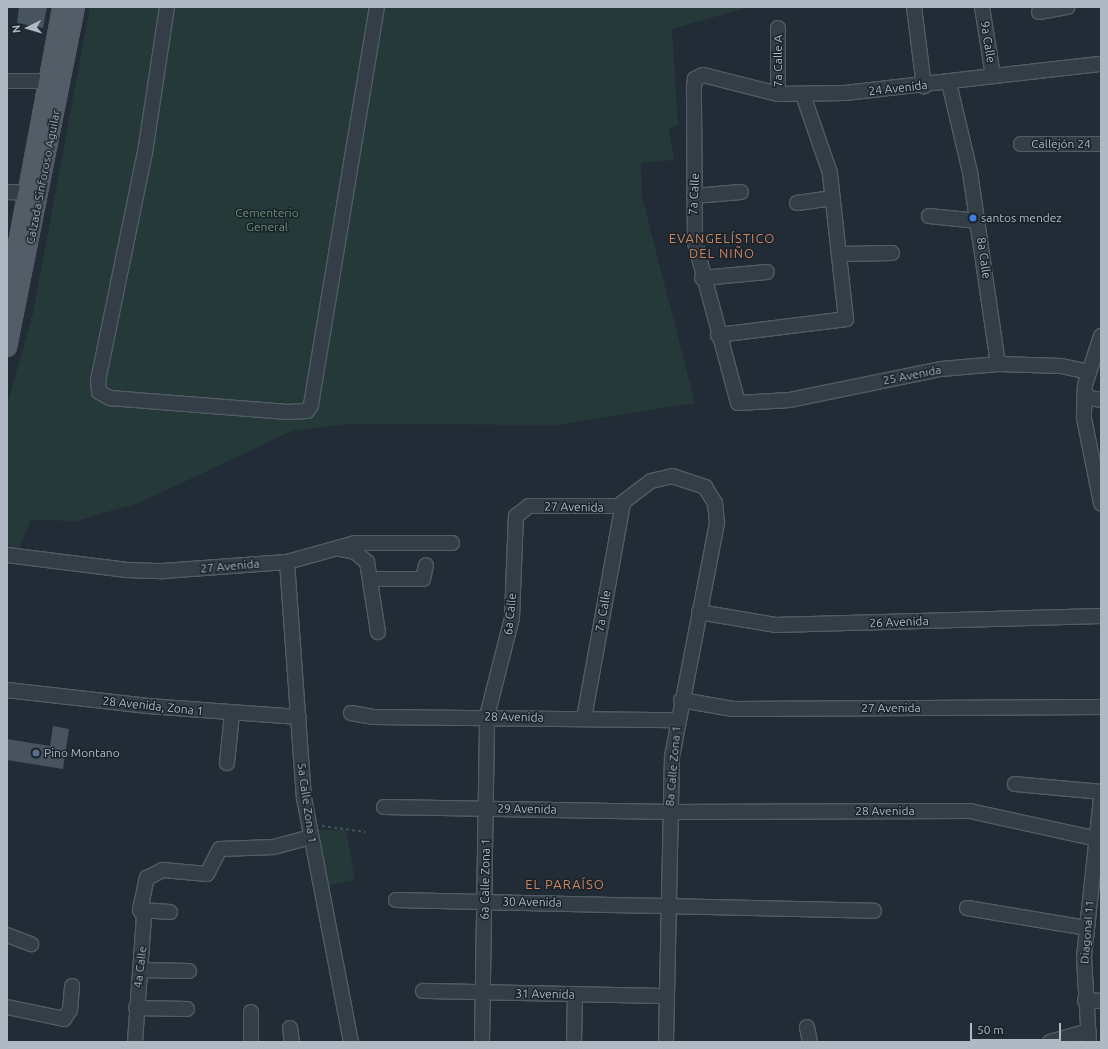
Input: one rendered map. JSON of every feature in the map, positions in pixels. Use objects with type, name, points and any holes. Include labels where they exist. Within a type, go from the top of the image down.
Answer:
[{"type":"main road","name":"Calzada Sinforoso Aguilar","points":[[55,81],[61,7]]},
{"type":"main road","name":"Calzada Sinforoso Aguilar","points":[[7,347],[33,192],[55,81],[75,7]]},
{"type":"main road","name":"Calzada Sinforoso Aguilar","points":[[7,296],[33,192]]},
{"type":"street","points":[[167,7],[145,152],[98,380],[99,392],[110,398],[287,412],[307,411],[311,405],[377,7]]},
{"type":"street","points":[[914,7],[924,86]]},
{"type":"street","name":"9a Calle","points":[[982,7],[993,76]]},
{"type":"street","points":[[1039,12],[1068,7]]},
{"type":"street","name":"7a Calle A","points":[[778,28],[778,94]]},
{"type":"street","name":"24 Avenida","points":[[697,76],[707,75],[778,94],[803,95],[924,86],[993,76],[1101,64]]},
{"type":"street","name":"7a Calle","points":[[697,76],[694,88],[694,196],[692,223],[702,278],[738,404]]},
{"type":"street","points":[[7,81],[55,81]]},
{"type":"street","name":"8a Calle","points":[[949,83],[978,221],[998,364]]},
{"type":"street","points":[[718,335],[846,319],[841,254],[827,161],[803,95]]},
{"type":"street","name":"Callejón 24","points":[[1021,144],[1101,144]]},
{"type":"street","points":[[7,192],[33,192]]},
{"type":"street","points":[[694,196],[741,192]]},
{"type":"street","points":[[797,203],[833,198]]},
{"type":"street","points":[[929,216],[978,221]]},
{"type":"street","points":[[841,254],[892,253]]},
{"type":"street","points":[[702,278],[767,272]]},
{"type":"street","points":[[1101,336],[1089,372],[1084,397],[1086,443],[1101,503]]},
{"type":"street","name":"25 Avenida","points":[[738,404],[790,400],[932,370],[998,364],[1065,367],[1089,372]]},
{"type":"street","points":[[1084,397],[1101,400]]},
{"type":"street","name":"27 Avenida","points":[[519,510],[529,506],[597,508],[623,504],[660,478],[685,478],[705,487],[711,495]]},
{"type":"street","name":"8a Calle Zona 1","points":[[666,1042],[670,812],[677,720],[717,523],[711,495]]},
{"type":"street","name":"7a Calle","points":[[584,718],[623,504]]},
{"type":"street","name":"6a Calle","points":[[487,716],[510,632],[515,519],[519,510]]},
{"type":"street","name":"27 Avenida","points":[[7,555],[139,571],[287,562],[365,543],[452,543]]},
{"type":"street","points":[[340,549],[362,556],[372,579],[378,632]]},
{"type":"street","name":"5a Calle Zona 1","points":[[287,562],[299,717],[302,779],[310,831],[351,1042]]},
{"type":"street","points":[[372,579],[423,579],[426,566]]},
{"type":"street","name":"26 Avenida","points":[[699,612],[775,625],[1101,616]]},
{"type":"street","name":"28 Avenida, Zona 1","points":[[7,690],[232,714],[299,717]]},
{"type":"street","name":"27 Avenida","points":[[681,700],[733,709],[1101,707]]},
{"type":"street","name":"28 Avenida","points":[[351,713],[373,717],[487,716],[677,720]]},
{"type":"street","points":[[227,763],[232,714]]},
{"type":"street","name":"6a Calle Zona 1","points":[[482,1042],[487,716]]},
{"type":"street","points":[[1015,784],[1101,792]]},
{"type":"street","name":"Diagonal 11","points":[[1089,1037],[1085,1000],[1091,923],[1096,893],[1097,840],[1101,799]]},
{"type":"street","name":"29 Avenida","points":[[384,807],[670,812]]},
{"type":"street","name":"28 Avenida","points":[[670,812],[970,811],[1097,840]]},
{"type":"street","name":"4a Calle","points":[[135,1042],[136,1008],[144,916],[140,910],[142,894],[147,878],[158,871],[211,873],[220,849],[256,850],[310,831]]},
{"type":"street","name":"30 Avenida","points":[[396,900],[668,904],[874,910]]},
{"type":"street","points":[[967,908],[1091,923]]},
{"type":"street","points":[[140,910],[170,912]]},
{"type":"street","points":[[7,935],[31,944]]},
{"type":"street","points":[[140,970],[189,971]]},
{"type":"street","points":[[7,1007],[64,1019],[70,1010],[72,986]]},
{"type":"street","name":"31 Avenida","points":[[423,991],[667,996]]},
{"type":"street","points":[[574,1042],[575,994]]},
{"type":"street","points":[[1085,1000],[1101,1001]]},
{"type":"street","points":[[136,1008],[187,1009]]},
{"type":"street","points":[[251,1012],[251,1042]]},
{"type":"street","points":[[807,1027],[810,1042]]},
{"type":"street","points":[[1050,1042],[1089,1037]]},
{"type":"path","points":[[310,831],[366,832]]},
{"type":"green space","name":"Cementerio General","points":[[90,7],[749,7],[672,29],[678,124],[669,129],[674,160],[641,163],[642,197],[695,403],[556,425],[349,424],[292,431],[141,502],[77,521],[31,520],[18,551],[7,549],[7,406],[33,313]]},
{"type":"green space","points":[[316,830],[346,830],[355,880],[325,886]]},
{"type":"building","points":[[19,7],[47,7],[43,28],[17,23]]},
{"type":"building","name":"Pino Montano","points":[[53,726],[69,729],[63,769],[7,760],[7,739],[50,746]]},
{"type":"place","name":"santos mendez","points":[[973,218]]},
{"type":"place","name":"Pino Montano","points":[[36,753]]},
{"type":"district","name":"EVANGELÍSTICO DEL NIÑO","points":[[722,246]]},
{"type":"district","name":"EL PARAÍSO","points":[[565,884]]}]
